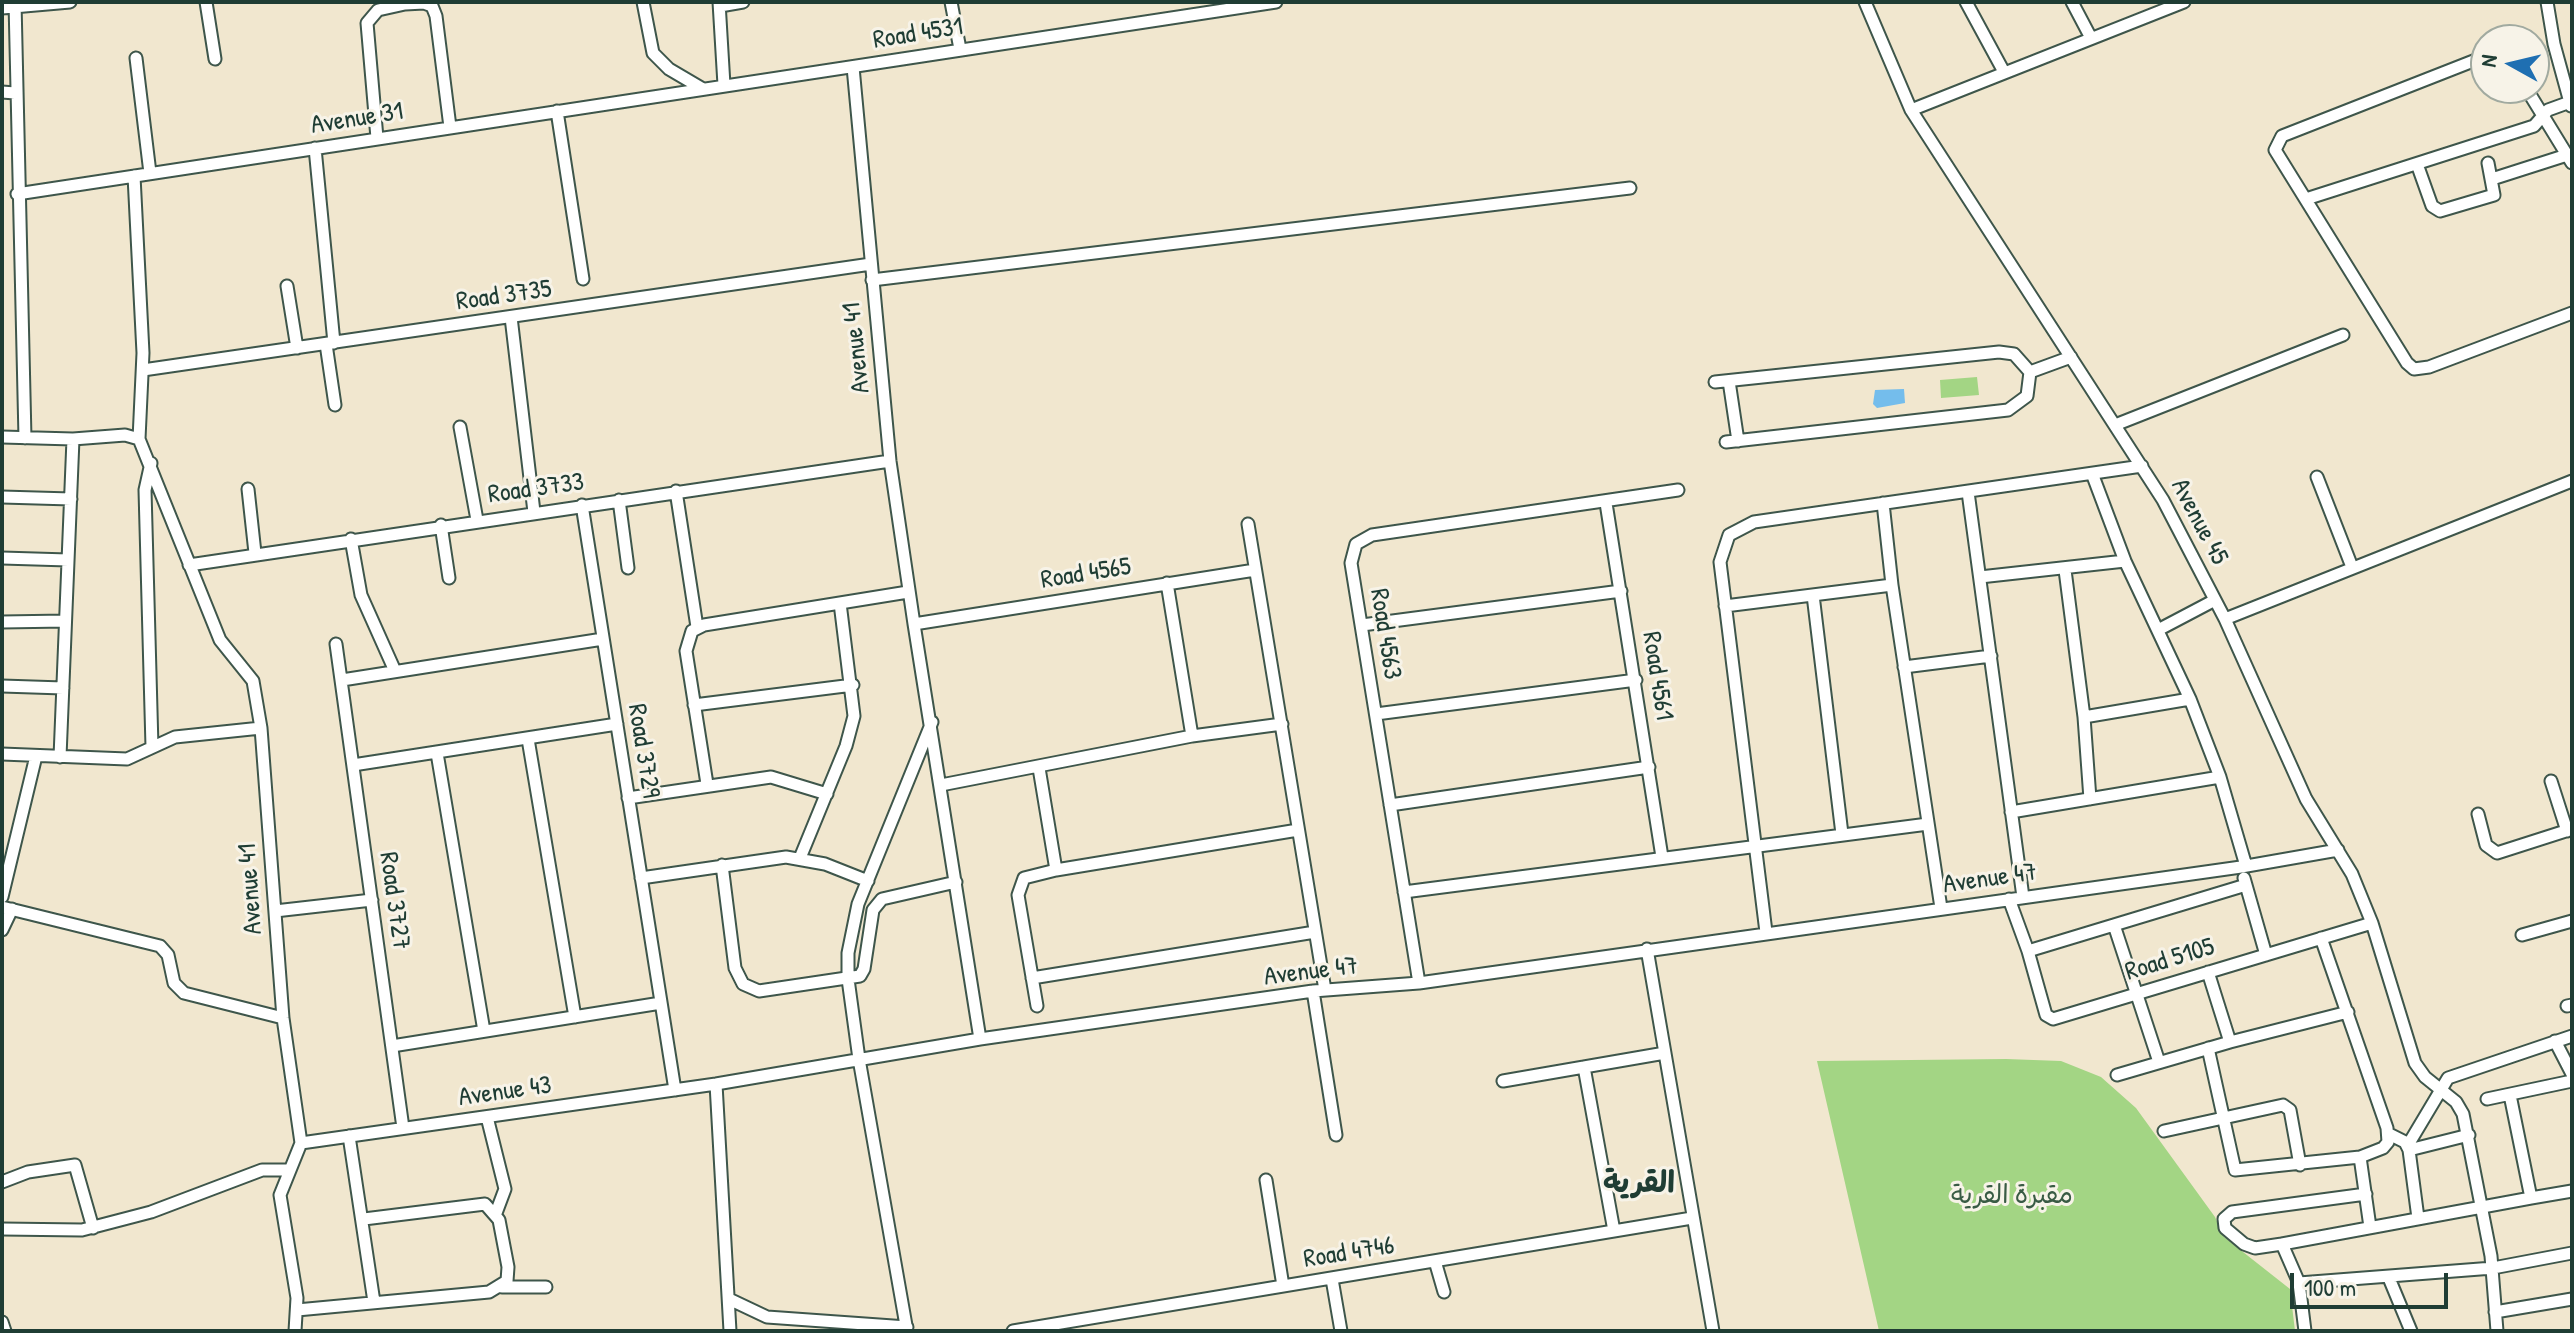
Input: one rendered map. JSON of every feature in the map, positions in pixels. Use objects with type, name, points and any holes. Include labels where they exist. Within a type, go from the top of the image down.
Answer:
[{"type":"street","points":[[2,8],[70,2]]},
{"type":"street","points":[[206,2],[215,59]]},
{"type":"street","points":[[643,2],[653,53],[669,69],[703,89]]},
{"type":"street","points":[[724,85],[720,4],[743,2]]},
{"type":"street","points":[[951,2],[960,49]]},
{"type":"street","name":"Road 4531","points":[[853,67],[1276,2]]},
{"type":"street","name":"Avenue 45","points":[[1865,2],[1911,110],[2142,466],[2225,619],[2306,799],[2338,850],[2372,923],[2415,1063],[2459,1105],[2469,1135],[2493,1268],[2497,1331]]},
{"type":"street","points":[[1966,2],[2004,72]]},
{"type":"street","points":[[2072,2],[2091,38]]},
{"type":"street","points":[[1911,110],[2184,2]]},
{"type":"street","points":[[2306,199],[2534,126],[2548,110],[2571,105],[2554,44],[2547,2]]},
{"type":"street","points":[[377,138],[367,23],[378,10],[405,4],[424,3],[432,6],[436,16],[450,127]]},
{"type":"street","points":[[15,5],[25,438]]},
{"type":"street","points":[[136,58],[150,173]]},
{"type":"street","points":[[2470,62],[2282,136],[2275,150],[2414,369],[2429,367],[2572,313]]},
{"type":"street","name":"Avenue 31","points":[[17,194],[853,67]]},
{"type":"street","name":"Avenue 41","points":[[853,67],[890,461],[908,592],[919,623],[980,1039]]},
{"type":"street","points":[[2,92],[15,93]]},
{"type":"street","points":[[2492,179],[2570,159],[2534,104]]},
{"type":"street","points":[[557,111],[583,279]]},
{"type":"street","points":[[315,148],[335,405]]},
{"type":"street","points":[[2417,164],[2432,206],[2440,211],[2496,193],[2488,163]]},
{"type":"street","points":[[2,437],[73,439],[125,435],[139,439],[143,370],[134,176]]},
{"type":"street","points":[[872,280],[1630,188]]},
{"type":"street","name":"Road 3735","points":[[143,370],[871,264]]},
{"type":"street","points":[[287,286],[297,348]]},
{"type":"street","points":[[511,317],[534,512]]},
{"type":"street","points":[[2115,425],[2343,335]]},
{"type":"street","points":[[1715,382],[1999,352],[2014,354],[2030,372],[2027,396],[2008,410],[1732,441],[1729,381]]},
{"type":"street","points":[[2030,372],[2071,357]]},
{"type":"street","points":[[460,427],[477,520]]},
{"type":"street","points":[[60,757],[73,439]]},
{"type":"street","name":"Avenue 41","points":[[139,439],[220,640],[253,681],[261,728],[283,1018],[301,1143]]},
{"type":"street","name":"Road 3733","points":[[189,565],[441,525],[890,461]]},
{"type":"street","points":[[151,463],[145,490],[152,747]]},
{"type":"street","points":[[1766,932],[1720,552],[1736,529],[1754,522],[2093,476],[2142,466]]},
{"type":"street","points":[[2093,476],[2125,561],[2190,699],[2220,777],[2266,955]]},
{"type":"street","points":[[2317,477],[2352,567]]},
{"type":"street","points":[[2225,619],[2572,481]]},
{"type":"street","points":[[248,489],[255,553]]},
{"type":"street","points":[[1606,503],[1678,490]]},
{"type":"street","points":[[676,491],[697,627],[685,644],[707,784]]},
{"type":"street","points":[[1968,492],[2023,897]]},
{"type":"street","points":[[2,497],[71,499]]},
{"type":"street","points":[[619,500],[628,568]]},
{"type":"street","name":"Road 4561","points":[[1606,503],[1662,857]]},
{"type":"street","name":"Road 4563","points":[[1419,983],[1351,563],[1356,544],[1363,538],[1606,503]]},
{"type":"street","points":[[1883,503],[1892,585],[1941,908]]},
{"type":"street","name":"Road 3729","points":[[582,505],[675,1090]]},
{"type":"street","points":[[1248,524],[1315,932],[1336,1135]]},
{"type":"street","points":[[441,525],[449,578]]},
{"type":"street","points":[[351,539],[361,595],[395,671]]},
{"type":"street","points":[[2,558],[68,560]]},
{"type":"street","points":[[1980,577],[2125,561]]},
{"type":"street","name":"Road 4565","points":[[919,623],[1255,570]]},
{"type":"street","points":[[2065,570],[2084,717],[2090,799]]},
{"type":"street","points":[[1167,583],[1192,736]]},
{"type":"street","points":[[1725,606],[1892,585]]},
{"type":"street","points":[[1362,625],[1621,591]]},
{"type":"street","points":[[697,627],[908,592]]},
{"type":"street","points":[[1813,595],[1842,834]]},
{"type":"street","points":[[2158,630],[2215,600]]},
{"type":"street","points":[[800,858],[852,731],[853,685],[840,603]]},
{"type":"street","points":[[2,622],[65,621]]},
{"type":"street","points":[[342,680],[603,639]]},
{"type":"street","name":"Road 3727","points":[[336,644],[403,1128]]},
{"type":"street","points":[[1904,667],[1991,656]]},
{"type":"street","points":[[1376,714],[1636,680]]},
{"type":"street","points":[[694,705],[853,685]]},
{"type":"street","points":[[2,686],[63,688]]},
{"type":"street","points":[[2084,717],[2190,699]]},
{"type":"street","points":[[729,1299],[767,1317],[907,1329],[859,1059],[848,979],[852,928],[932,722]]},
{"type":"street","points":[[353,765],[617,724]]},
{"type":"street","points":[[941,785],[1192,736],[1282,724]]},
{"type":"street","points":[[2,754],[127,759],[175,737],[261,728]]},
{"type":"street","points":[[528,739],[575,1017]]},
{"type":"street","points":[[437,753],[484,1031]]},
{"type":"street","points":[[2,897],[36,756]]},
{"type":"street","points":[[1390,805],[1649,767]]},
{"type":"street","points":[[1039,768],[1056,870]]},
{"type":"street","points":[[628,798],[771,777],[827,794]]},
{"type":"street","points":[[2011,812],[2220,777]]},
{"type":"street","points":[[2478,814],[2486,845],[2497,853],[2570,830],[2551,781]]},
{"type":"street","points":[[1404,892],[1928,824]]},
{"type":"street","points":[[1037,1006],[1019,884],[1030,875],[1298,830]]},
{"type":"street","name":"Avenue 47","points":[[980,1039],[1319,991],[1419,983],[2244,867],[2338,850]]},
{"type":"street","points":[[641,878],[773,857],[800,858],[868,881]]},
{"type":"street","points":[[722,865],[735,968],[743,984],[759,991],[860,976],[864,969],[873,910],[882,899],[956,882]]},
{"type":"street","points":[[2009,899],[2028,951],[2246,885]]},
{"type":"street","points":[[275,911],[372,900]]},
{"type":"street","points":[[2,930],[7,908],[160,946],[168,955],[174,983],[184,993],[283,1018]]},
{"type":"street","points":[[2522,935],[2572,921]]},
{"type":"street","name":"Road 5105","points":[[2028,951],[2049,1019],[2372,923]]},
{"type":"street","points":[[2114,925],[2159,1062]]},
{"type":"street","points":[[1032,978],[1315,932]]},
{"type":"street","points":[[2321,938],[2389,1134],[2409,1148],[2469,1135]]},
{"type":"street","points":[[1647,949],[1713,1331]]},
{"type":"street","points":[[2208,972],[2230,1042]]},
{"type":"street","points":[[392,1046],[661,1003]]},
{"type":"street","points":[[2117,1075],[2348,1012]]},
{"type":"street","points":[[2418,1218],[2409,1148],[2440,1088],[2452,1076],[2572,1036]]},
{"type":"street","name":"Avenue 43","points":[[301,1143],[716,1084],[980,1039]]},
{"type":"street","points":[[2555,1041],[2572,1074]]},
{"type":"street","points":[[2208,1048],[2235,1170],[2360,1157],[2383,1148],[2389,1134]]},
{"type":"street","points":[[1503,1081],[1665,1053]]},
{"type":"street","points":[[1584,1067],[1614,1231]]},
{"type":"street","points":[[2487,1099],[2572,1081]]},
{"type":"street","points":[[716,1084],[730,1331]]},
{"type":"street","points":[[2510,1095],[2531,1198]]},
{"type":"street","points":[[2164,1131],[2287,1107],[2300,1165]]},
{"type":"street","points":[[487,1117],[505,1189],[496,1213],[509,1274],[502,1287]]},
{"type":"street","points":[[349,1136],[364,1219],[374,1302]]},
{"type":"street","points":[[295,1331],[297,1310],[280,1203],[282,1186],[301,1143]]},
{"type":"street","points":[[2360,1157],[2370,1227]]},
{"type":"street","points":[[2,1182],[28,1172],[75,1165],[93,1228]]},
{"type":"street","points":[[2,1229],[72,1231],[93,1228],[151,1212],[262,1170],[290,1170]]},
{"type":"street","points":[[1266,1180],[1283,1286]]},
{"type":"street","points":[[2366,1194],[2232,1212],[2224,1219],[2225,1228],[2244,1244],[2255,1248],[2572,1191]]},
{"type":"street","points":[[364,1219],[478,1202],[496,1213]]},
{"type":"street","name":"Road 4746","points":[[1013,1331],[1692,1218]]},
{"type":"street","points":[[2282,1244],[2299,1283],[2305,1331]]},
{"type":"street","points":[[2299,1283],[2493,1268],[2572,1253]]},
{"type":"street","points":[[1435,1261],[1444,1292]]},
{"type":"street","points":[[2389,1278],[2411,1331]]},
{"type":"street","points":[[1332,1279],[1341,1331]]},
{"type":"street","points":[[297,1310],[489,1292],[502,1287],[546,1287]]},
{"type":"street","points":[[2495,1312],[2572,1299]]},
{"type":"street","points":[[2,1322],[5,1331]]},
{"type":"green space","points":[[1977,377],[1979,395],[1941,398],[1940,380]]},
{"type":"green space","name":"مقبرة القرية","points":[[1817,1061],[2061,1061],[2101,1077],[2136,1108],[2215,1217],[2224,1237],[2290,1289],[2295,1331],[1879,1331]]},
{"type":"water","points":[[1904,389],[1905,403],[1877,408],[1873,404],[1875,390]]},
{"type":"district","name":"القرية","points":[[1639,1184]]}]
